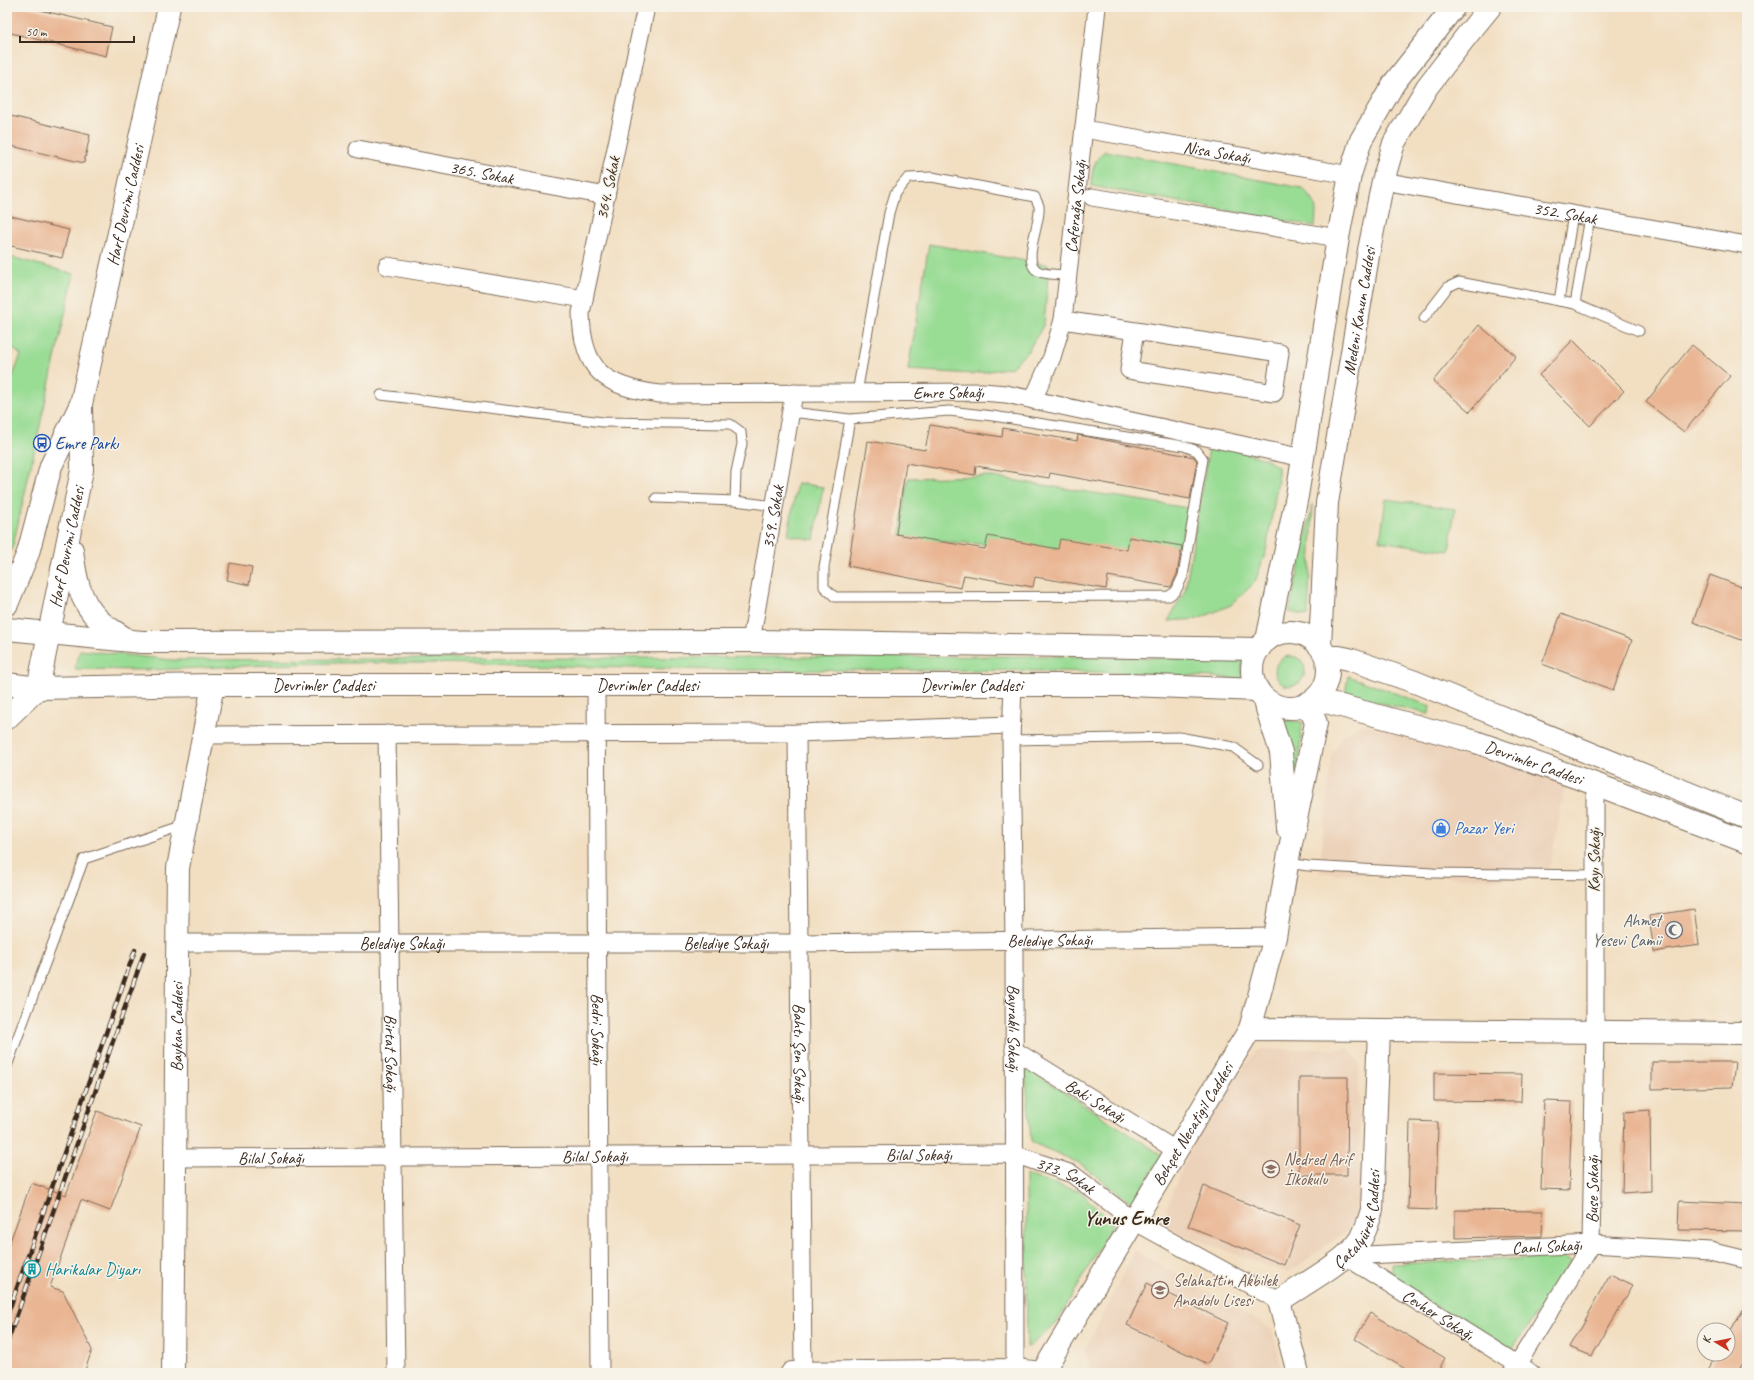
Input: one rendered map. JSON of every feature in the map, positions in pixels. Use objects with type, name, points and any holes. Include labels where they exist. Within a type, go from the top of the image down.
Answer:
[{"type":"main road","name":"Harf Devrimi Caddesi","points":[[7,604],[28,553],[51,466],[81,404],[169,7]]},
{"type":"main road","name":"Medeni Kanun Caddesi","points":[[1263,644],[1303,458],[1338,238],[1350,175],[1361,140],[1394,83],[1454,7]]},
{"type":"main road","name":"Medeni Kanun Caddesi","points":[[1323,652],[1327,503],[1369,250],[1383,181],[1394,143],[1427,87],[1490,7]]},
{"type":"main road","points":[[1350,175],[1383,181]]},
{"type":"main road","name":"Harf Devrimi Caddesi","points":[[38,688],[82,470],[81,404]]},
{"type":"main road","points":[[70,526],[75,578],[85,602],[99,620],[128,640]]},
{"type":"main road","points":[[7,571],[28,553]]},
{"type":"main road","points":[[7,629],[128,640],[259,642],[751,641],[1263,644]]},
{"type":"main road","points":[[1289,632],[1301,633],[1311,638],[1323,652],[1328,668],[1327,680],[1322,691],[1312,701],[1295,708],[1284,708],[1274,704],[1262,694],[1254,681],[1252,670],[1254,659],[1263,644],[1277,634],[1289,632]]},
{"type":"main road","name":"Devrimler Caddesi","points":[[1323,652],[1349,659],[1415,682],[1747,817]]},
{"type":"main road","name":"Devrimler Caddesi","points":[[7,684],[38,688],[213,685],[1128,685],[1262,694]]},
{"type":"main road","name":"Baykan Caddesi","points":[[173,1373],[178,868],[213,685]]},
{"type":"main road","points":[[7,718],[38,688]]},
{"type":"main road","name":"Behçet Necatigil Caddesi","points":[[1262,694],[1281,752],[1289,858]]},
{"type":"main road","name":"Devrimler Caddesi","points":[[1312,701],[1476,742],[1595,784],[1747,842]]},
{"type":"main road","name":"Behçet Necatigil Caddesi","points":[[1031,1372],[1134,1221],[1250,1029],[1275,937],[1316,723],[1312,701]]},
{"type":"main road","points":[[1250,1029],[1747,1033]]},
{"type":"main road","name":"Çatalyürek Caddesi","points":[[1279,1301],[1345,1256],[1360,1240],[1372,1210],[1379,1030]]},
{"type":"main road","points":[[1279,1301],[1298,1373]]},
{"type":"main road","points":[[792,1373],[1031,1372]]},
{"type":"street","name":"364. Sokak","points":[[595,368],[587,356],[581,335],[581,313],[646,7]]},
{"type":"street","name":"Caferağa Sokağı","points":[[1033,400],[1052,358],[1063,320],[1097,7]]},
{"type":"street","name":"Nisa Sokağı","points":[[1084,128],[1350,175]]},
{"type":"street","name":"365. Sokak","points":[[358,149],[606,196]]},
{"type":"street","name":"352. Sokak","points":[[1383,181],[1747,245]]},
{"type":"street","points":[[1092,197],[1338,238]]},
{"type":"street","points":[[386,266],[584,300]]},
{"type":"street","points":[[1063,320],[1280,353],[1274,393],[1129,370],[1135,331]]},
{"type":"street","name":"Emre Sokağı","points":[[595,368],[606,378],[621,385],[640,392],[660,394],[982,392],[1033,400],[1303,458]]},
{"type":"street","name":"359. Sokak","points":[[751,641],[794,393]]},
{"type":"street","name":"Bedri Sokağı","points":[[596,685],[600,1373]]},
{"type":"street","name":"Bayraklı Sokağı","points":[[1013,685],[1011,733],[1014,941],[1014,1154],[1031,1372]]},
{"type":"street","name":"Bahtı Şen Sokağı","points":[[797,733],[803,1373]]},
{"type":"street","points":[[204,735],[1011,733]]},
{"type":"street","name":"Birtat Sokağı","points":[[387,734],[396,1373]]},
{"type":"street","name":"Kayı Sokağı","points":[[1595,784],[1595,1032]]},
{"type":"street","name":"Belediye Sokağı","points":[[177,943],[799,943],[1275,937]]},
{"type":"street","name":"Buse Sokağı","points":[[1520,1370],[1591,1244],[1595,1032]]},
{"type":"street","name":"Baki Sokağı","points":[[1014,1050],[1176,1151]]},
{"type":"street","name":"Bilal Sokağı","points":[[175,1158],[1014,1154]]},
{"type":"street","name":"373. Sokak","points":[[1014,1154],[1072,1174],[1134,1221],[1279,1301]]},
{"type":"street","name":"Canlı Sokağı","points":[[1345,1256],[1591,1244],[1710,1250],[1747,1260]]},
{"type":"street","name":"Cevher Sokağı","points":[[1345,1256],[1520,1370]]},
{"type":"lane","points":[[858,393],[890,213],[895,193],[908,178],[932,177],[1035,197],[1039,206],[1037,227],[1030,259],[1032,268],[1039,272],[1068,275]]},
{"type":"lane","points":[[1559,301],[1573,214]]},
{"type":"lane","points":[[1575,304],[1590,217]]},
{"type":"lane","points":[[1424,318],[1448,287],[1459,282],[1575,304],[1639,331]]},
{"type":"lane","points":[[381,395],[603,422],[730,424],[741,432],[742,444],[736,472],[735,501]]},
{"type":"lane","points":[[791,412],[850,419],[949,411],[993,416],[1176,445],[1197,451],[1203,459],[1183,576],[1176,591],[1169,596],[835,596],[824,587],[824,567],[850,419]]},
{"type":"lane","points":[[656,498],[735,501],[775,506]]},
{"type":"lane","points":[[1011,733],[1179,737],[1232,747],[1258,765]]},
{"type":"lane","points":[[7,1066],[84,859],[186,825]]},
{"type":"lane","points":[[1289,858],[1308,866],[1433,873],[1594,875]]},
{"type":"shaded area","name":"Pazar Yeri","points":[[1359,725],[1394,728],[1566,784],[1547,880],[1319,873],[1332,755],[1342,736]]},
{"type":"shaded area","name":"Nedred Arif İlkokulu","points":[[1350,1049],[1359,1061],[1360,1212],[1346,1232],[1288,1273],[1159,1226],[1199,1126],[1258,1050]]},
{"type":"shaded area","name":"Selahattin Akbilek Anadolu Lisesi","points":[[1135,1251],[1272,1329],[1283,1373],[1091,1373],[1085,1350]]},
{"type":"green space","points":[[1105,151],[1302,188],[1311,197],[1315,205],[1315,226],[1091,186],[1094,166],[1098,158]]},
{"type":"green space","points":[[929,244],[1049,265],[1044,324],[1028,351],[1012,367],[973,374],[908,370]]},
{"type":"green space","points":[[7,256],[74,274],[12,550],[7,552],[7,391],[21,355],[7,344]]},
{"type":"green space","points":[[1210,442],[1266,459],[1278,467],[1278,480],[1266,551],[1255,582],[1231,605],[1198,619],[1168,621],[1185,591]]},
{"type":"green space","points":[[986,476],[1188,508],[1179,556],[900,539],[908,478]]},
{"type":"green space","points":[[797,483],[823,487],[814,540],[788,535]]},
{"type":"green space","points":[[1386,499],[1455,509],[1449,551],[1380,541]]},
{"type":"green space","points":[[1313,504],[1308,616],[1289,612]]},
{"type":"green space","points":[[80,650],[172,660],[1043,656],[1242,659],[1242,679],[1179,675],[1053,671],[738,670],[435,663],[310,664],[150,670],[75,669]]},
{"type":"green space","points":[[1290,656],[1300,661],[1305,671],[1300,681],[1290,686],[1280,681],[1275,671],[1280,661]]},
{"type":"green space","points":[[1348,676],[1430,706],[1429,714],[1345,695]]},
{"type":"green space","points":[[1277,720],[1302,722],[1298,778],[1294,776],[1288,743]]},
{"type":"green space","points":[[1025,1067],[1162,1155],[1133,1204],[1079,1163],[1031,1142]]},
{"type":"green space","points":[[1026,1175],[1081,1192],[1113,1224],[1056,1324],[1027,1348]]},
{"type":"green space","points":[[1561,1257],[1571,1262],[1511,1351],[1392,1281],[1392,1264]]},
{"type":"building","points":[[7,7],[27,7],[112,27],[106,56],[7,32]]},
{"type":"building","points":[[7,115],[90,135],[84,163],[7,145]]},
{"type":"building","points":[[7,215],[69,230],[62,258],[7,245]]},
{"type":"building","points":[[1479,325],[1516,356],[1470,412],[1433,381]]},
{"type":"building","points":[[1573,340],[1624,391],[1590,426],[1539,375]]},
{"type":"building","points":[[1692,345],[1730,376],[1684,432],[1646,402]]},
{"type":"building","points":[[930,425],[1002,437],[1003,428],[1077,441],[1078,435],[1194,457],[1197,461],[1190,499],[1050,473],[1049,478],[976,466],[975,475],[906,463],[896,534],[985,549],[988,536],[1058,549],[1060,539],[1127,550],[1129,537],[1182,546],[1177,574],[1171,587],[1108,576],[1106,589],[1035,577],[1033,587],[964,575],[961,588],[848,566],[868,441],[925,450]]},
{"type":"building","points":[[230,563],[252,567],[249,585],[227,580]]},
{"type":"building","points":[[1710,575],[1747,589],[1747,642],[1693,622]]},
{"type":"building","points":[[1561,614],[1632,640],[1613,690],[1542,664]]},
{"type":"building","name":"Ahmet Yesevi Camii","points":[[1694,909],[1699,945],[1654,952],[1649,916]]},
{"type":"building","points":[[1652,1062],[1735,1062],[1732,1087],[1652,1089]]},
{"type":"building","points":[[1434,1073],[1522,1074],[1521,1102],[1434,1101]]},
{"type":"building","points":[[1299,1077],[1348,1077],[1347,1175],[1299,1175]]},
{"type":"building","points":[[1544,1101],[1572,1102],[1569,1190],[1541,1189]]},
{"type":"building","points":[[1650,1110],[1651,1191],[1622,1193],[1624,1112]]},
{"type":"building","points":[[97,1111],[141,1127],[110,1211],[81,1200],[50,1287],[63,1291],[92,1350],[84,1373],[7,1373],[7,1250],[31,1183],[66,1195]]},
{"type":"building","points":[[1410,1121],[1438,1122],[1436,1210],[1408,1209]]},
{"type":"building","points":[[1204,1186],[1300,1225],[1284,1265],[1188,1226]]},
{"type":"building","points":[[1679,1201],[1747,1204],[1747,1231],[1678,1230]]},
{"type":"building","points":[[1455,1210],[1543,1211],[1542,1236],[1455,1238]]},
{"type":"building","points":[[1610,1274],[1633,1285],[1592,1356],[1569,1347]]},
{"type":"building","points":[[1147,1283],[1228,1323],[1208,1364],[1127,1325]]},
{"type":"building","points":[[1747,1303],[1747,1357],[1737,1373],[1707,1373],[1713,1362],[1736,1362],[1736,1322]]},
{"type":"building","points":[[1370,1313],[1445,1358],[1437,1373],[1412,1373],[1355,1339]]},
{"type":"railway","points":[[7,1316],[135,950]]},
{"type":"railway","points":[[7,1343],[144,953]]},
{"type":"place","name":"Emre Parkı","points":[[42,443]]},
{"type":"place","name":"Pazar Yeri","points":[[1441,828]]},
{"type":"place","name":"Ahmet Yesevi Camii","points":[[1674,930]]},
{"type":"place","name":"Nedred Arif İlkokulu","points":[[1271,1169]]},
{"type":"place","name":"Harikalar Diyarı","points":[[32,1269]]},
{"type":"place","name":"Selahattin Akbilek Anadolu Lisesi","points":[[1160,1290]]},
{"type":"district","name":"Yunus Emre","points":[[1126,1218]]}]
